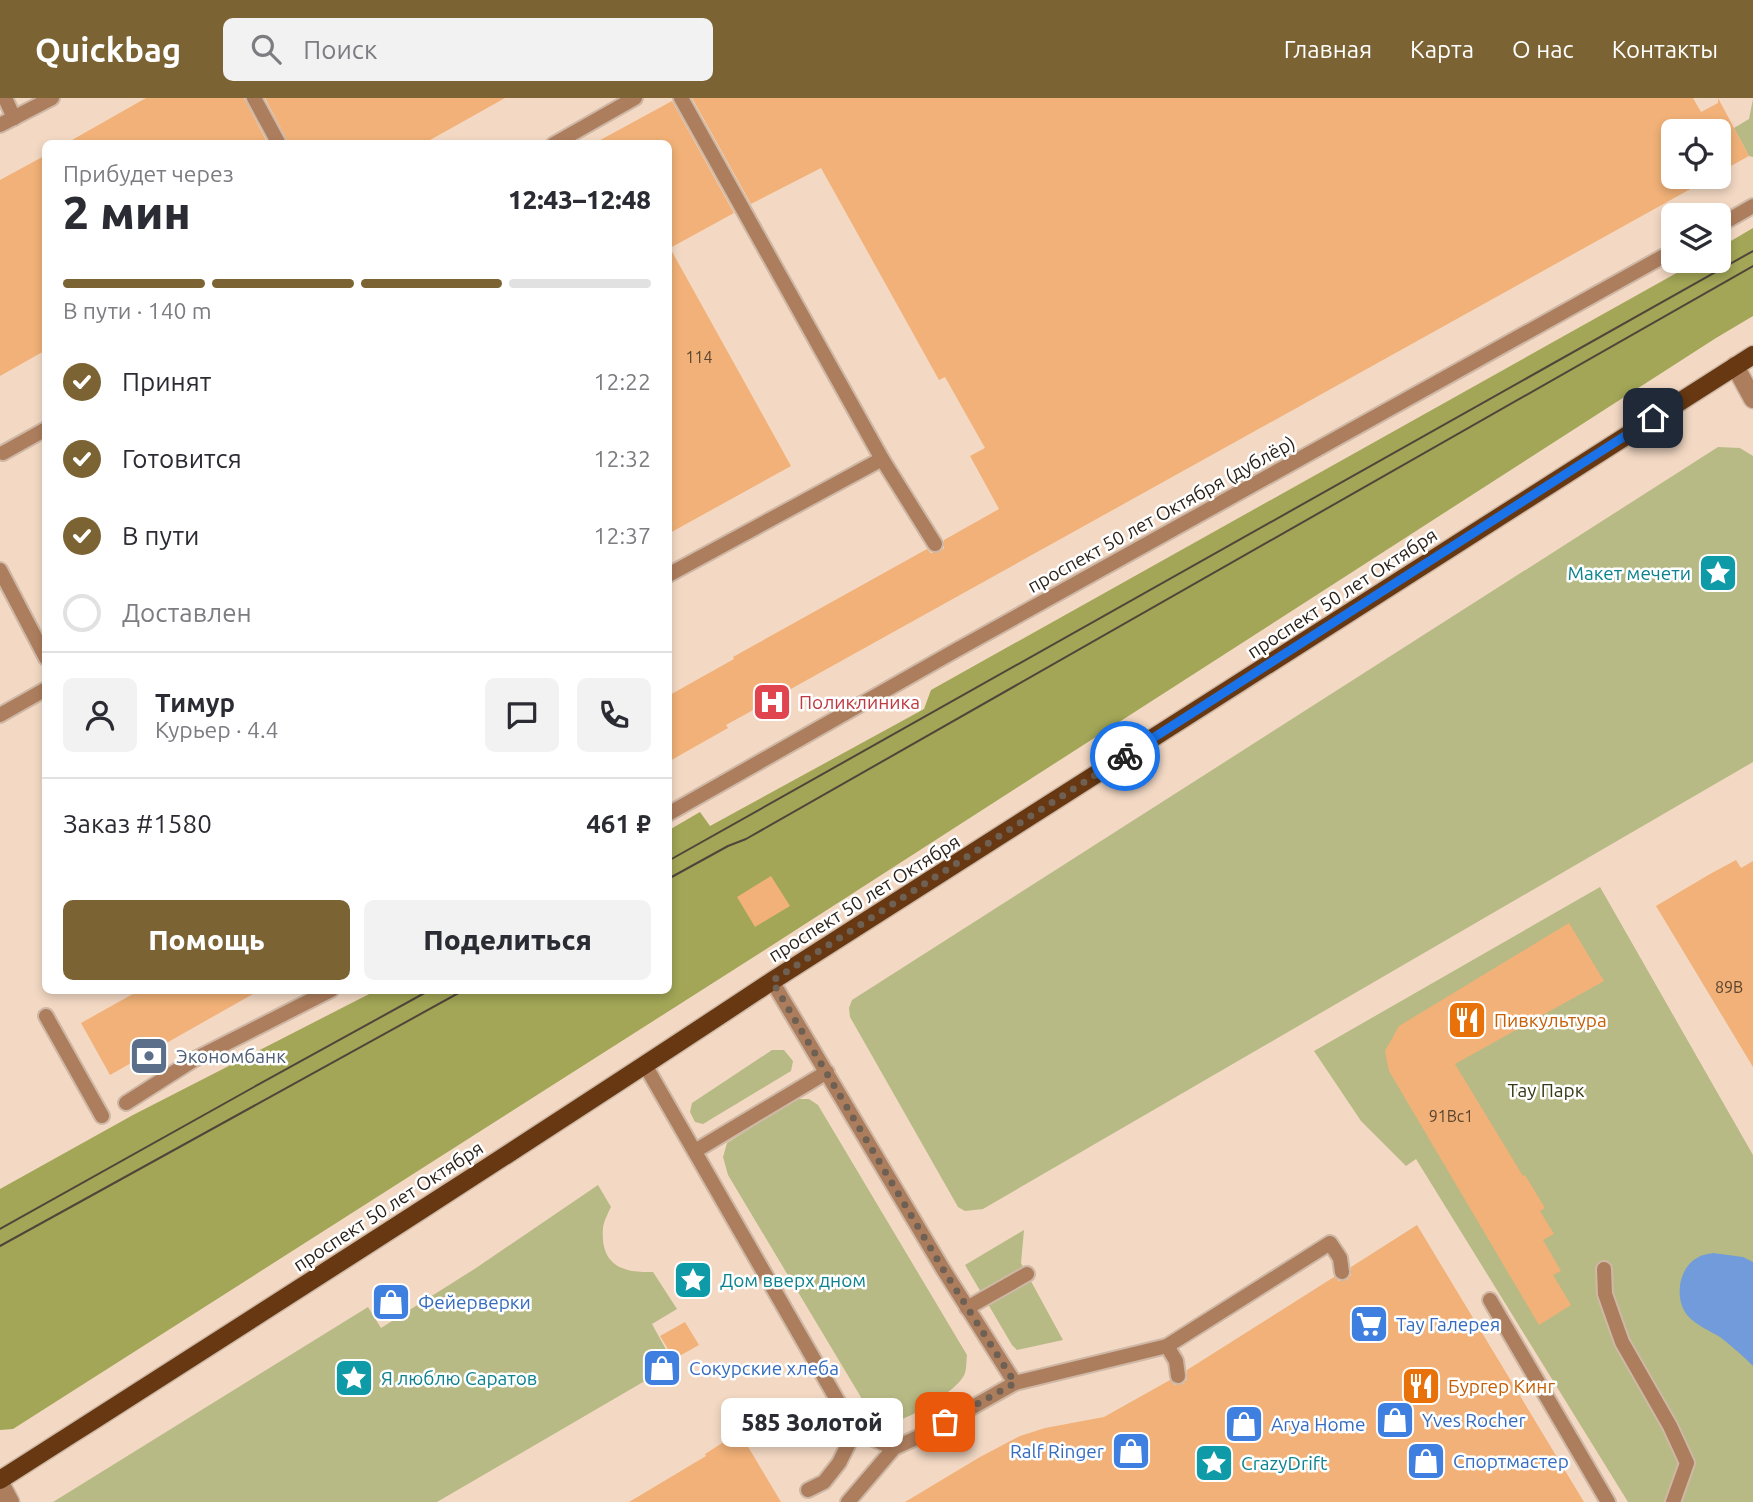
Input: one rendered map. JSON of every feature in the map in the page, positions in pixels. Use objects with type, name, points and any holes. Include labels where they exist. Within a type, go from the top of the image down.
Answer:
[{"type":"main road","name":"проспект 50 лет Октября","points":[[0,1482],[772,981],[1753,355]]},
{"type":"street","points":[[1735,366],[1753,399]]},
{"type":"street","points":[[0,1482],[10,1502]]},
{"type":"lane","points":[[5,98],[14,118]]},
{"type":"lane","points":[[0,125],[51,98]]},
{"type":"lane","points":[[254,98],[277,140]]},
{"type":"lane","points":[[561,140],[635,98]]},
{"type":"lane","points":[[681,98],[881,459],[935,544]]},
{"type":"lane","points":[[1731,219],[1753,206]]},
{"type":"lane","name":"проспект 50 лет Октября (дублёр)","points":[[672,812],[951,653],[1661,258]]},
{"type":"lane","points":[[1,452],[42,431]]},
{"type":"lane","points":[[672,573],[881,459]]},
{"type":"lane","points":[[0,570],[42,650]]},
{"type":"lane","points":[[0,715],[42,691]]},
{"type":"lane","points":[[772,981],[967,1308],[1015,1383]]},
{"type":"lane","points":[[126,1103],[195,1059],[323,994]]},
{"type":"lane","points":[[46,1016],[102,1116]]},
{"type":"lane","points":[[645,1065],[855,1431],[894,1448]]},
{"type":"lane","points":[[695,1152],[827,1072]]},
{"type":"lane","points":[[848,1502],[894,1448],[927,1433],[1015,1383],[1167,1346],[1330,1243],[1340,1258],[1342,1272]]},
{"type":"lane","points":[[1604,1269],[1605,1294],[1622,1342],[1670,1426],[1687,1463],[1673,1502]]},
{"type":"lane","points":[[967,1308],[1027,1275]]},
{"type":"lane","points":[[1490,1300],[1608,1502]]},
{"type":"lane","points":[[1167,1346],[1176,1361],[1178,1376]]},
{"type":"lane","points":[[808,1490],[824,1482],[839,1464],[855,1431]]},
{"type":"green space","points":[[1753,99],[1753,157],[1749,156],[1734,128],[1749,119]]},
{"type":"green space","points":[[1753,228],[1753,316],[13,1429],[0,1430],[0,1189],[133,1115],[369,994],[672,994],[672,828],[700,812],[710,826],[924,709],[931,690],[1677,273],[1731,273],[1731,241]]},
{"type":"green space","points":[[1718,447],[1740,448],[1753,456],[1753,762],[983,1209],[965,1211],[958,1207],[850,1017],[852,1000]]},
{"type":"green space","name":"Тау Парк","points":[[1600,887],[1753,1155],[1753,1502],[1628,1502],[1416,1159],[1406,1166],[1361,1121],[1314,1051]]},
{"type":"green space","points":[[772,1050],[784,1050],[793,1061],[791,1071],[703,1124],[695,1122],[690,1112],[692,1103]]},
{"type":"green space","points":[[796,1099],[809,1099],[818,1105],[967,1355],[963,1377],[952,1389],[934,1402],[899,1420],[883,1422],[871,1414],[728,1175],[723,1157],[727,1143]]},
{"type":"green space","points":[[598,1185],[611,1207],[603,1228],[605,1251],[609,1258],[615,1264],[632,1271],[653,1272],[677,1309],[652,1324],[674,1364],[437,1502],[53,1502],[368,1307],[381,1328],[476,1268]]},
{"type":"green space","points":[[1024,1230],[1021,1263],[1063,1340],[1017,1350],[965,1265]]},
{"type":"water","points":[[1713,1253],[1743,1257],[1753,1262],[1753,1366],[1720,1337],[1691,1319],[1681,1302],[1680,1285],[1686,1269],[1699,1257]]},
{"type":"building","points":[[146,98],[244,98],[266,140],[72,140]]},
{"type":"building","points":[[265,98],[505,98],[430,140],[287,140]]},
{"type":"building","points":[[692,98],[1693,98],[1701,112],[1718,103],[1718,98],[1729,119],[1661,119],[1661,189],[1690,189],[726,725],[728,728],[672,760],[672,694],[927,549],[931,553],[939,552],[944,548],[944,540],[999,509],[970,456],[985,448],[945,377],[939,380],[821,168],[751,204]]},
{"type":"building","points":[[672,101],[734,213],[672,247],[672,140],[600,140]]},
{"type":"building","points":[[1731,122],[1749,156],[1731,166]]},
{"type":"building","points":[[42,157],[42,352],[0,376],[0,180]]},
{"type":"building","points":[[672,252],[791,466],[672,532]]},
{"type":"building","points":[[1736,860],[1741,868],[1753,861],[1753,1067],[1656,906]]},
{"type":"building","points":[[771,876],[790,906],[755,927],[737,897]]},
{"type":"building","name":"Тау Парк","points":[[1569,923],[1604,981],[1455,1064],[1545,1208],[1540,1211],[1554,1234],[1543,1240],[1561,1271],[1553,1275],[1571,1305],[1539,1325],[1389,1071],[1385,1051],[1399,1026]]},
{"type":"building","points":[[133,994],[253,994],[110,1075],[81,1023]]},
{"type":"building","name":"Тау Галерея","points":[[1417,1225],[1584,1502],[905,1502],[1020,1436],[1045,1428],[1104,1417],[1170,1380],[1175,1385],[1183,1384],[1187,1379],[1187,1370],[1334,1277],[1339,1281],[1347,1280],[1351,1275],[1351,1267]]},
{"type":"building","points":[[685,1322],[699,1345],[674,1359],[660,1336]]},
{"type":"building","points":[[730,1438],[735,1446],[744,1440],[781,1502],[629,1502],[706,1456],[705,1454]]},
{"type":"tram line","points":[[672,859],[1753,251]]},
{"type":"tram line","points":[[672,877],[746,839],[1753,266]]},
{"type":"tram line","points":[[0,1229],[423,994]]},
{"type":"tram line","points":[[0,1246],[457,994]]},
{"type":"way so far","points":[[945,1422],[1015,1383],[943,1269],[772,981],[1125,756]]},
{"type":"place","name":"Макет мечети","points":[[1718,573]]},
{"type":"place","name":"Поликлиника","points":[[772,702]]},
{"type":"place","name":"Пивкультура","points":[[1467,1020]]},
{"type":"place","name":"Экономбанк","points":[[149,1056]]},
{"type":"place","name":"Дом вверх дном","points":[[693,1280]]},
{"type":"place","name":"Фейерверки","points":[[391,1302]]},
{"type":"place","name":"Тау Галерея","points":[[1369,1324]]},
{"type":"place","name":"Сокурские хлеба","points":[[662,1368]]},
{"type":"place","name":"Я люблю Саратов","points":[[354,1378]]},
{"type":"place","name":"Бургер Кинг","points":[[1421,1386]]},
{"type":"place","name":"Yves Rocher","points":[[1395,1420]]},
{"type":"place","name":"585 Золотой","points":[[945,1422]]},
{"type":"place","name":"Arya Home","points":[[1244,1424]]},
{"type":"place","name":"Ralf Ringer","points":[[1131,1451]]},
{"type":"place","name":"Спортмастер","points":[[1426,1461]]},
{"type":"place","name":"CrazyDrift","points":[[1214,1463]]},
{"type":"route","points":[[1125,756],[1653,418]]}]
